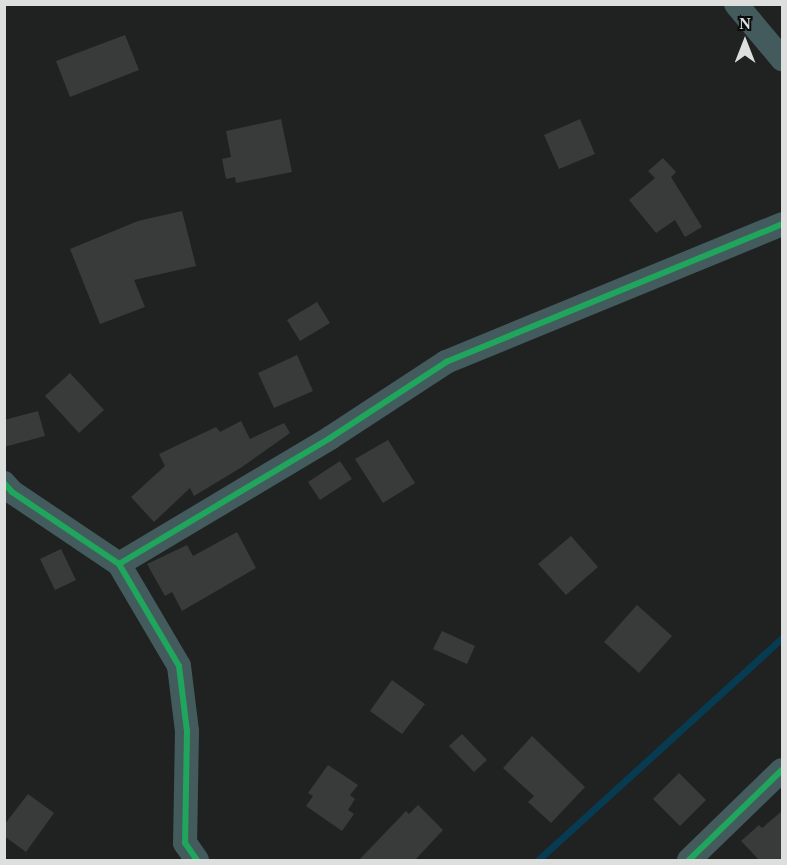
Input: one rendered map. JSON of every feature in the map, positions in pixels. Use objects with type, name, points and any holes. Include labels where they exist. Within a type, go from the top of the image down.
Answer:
[{"type":"street","points":[[736,4],[783,59]]},
{"type":"street","points":[[119,564],[330,438],[446,362],[783,224]]},
{"type":"street","points":[[4,483],[12,492],[119,564],[179,666],[187,731],[185,843],[197,861]]},
{"type":"street","points":[[689,861],[783,770]]},
{"type":"building","points":[[125,35],[139,70],[70,97],[56,61]]},
{"type":"building","points":[[281,119],[292,172],[236,183],[235,177],[226,179],[222,159],[231,157],[226,131]]},
{"type":"building","points":[[580,119],[595,154],[559,169],[544,135]]},
{"type":"building","points":[[663,158],[676,172],[671,177],[702,227],[685,237],[675,220],[656,233],[629,200],[655,178],[648,171]]},
{"type":"building","points":[[182,211],[196,266],[134,280],[145,307],[100,324],[70,249],[138,221]]},
{"type":"building","points":[[317,302],[330,323],[300,341],[287,320]]},
{"type":"building","points":[[297,355],[313,391],[274,408],[258,373]]},
{"type":"building","points":[[70,373],[104,410],[79,433],[45,396]]},
{"type":"building","points":[[38,411],[45,436],[4,447],[4,420]]},
{"type":"building","points":[[241,421],[250,439],[284,423],[290,433],[242,467],[194,496],[190,488],[154,522],[131,497],[165,466],[159,454],[216,427],[220,432]]},
{"type":"building","points":[[388,440],[415,483],[383,503],[355,459]]},
{"type":"building","points":[[340,461],[352,479],[320,500],[308,482]]},
{"type":"building","points":[[237,532],[256,568],[182,611],[172,592],[165,596],[147,564],[187,545],[193,556]]},
{"type":"building","points":[[571,536],[598,567],[566,595],[538,564]]},
{"type":"building","points":[[61,549],[76,580],[55,590],[40,559]]},
{"type":"building","points":[[637,605],[672,636],[639,673],[604,642]]},
{"type":"building","points":[[442,631],[475,646],[467,664],[433,649]]},
{"type":"building","points":[[392,680],[425,704],[402,734],[370,711]]},
{"type":"building","points":[[462,734],[487,760],[474,772],[449,746]]},
{"type":"building","points":[[532,736],[585,787],[551,823],[528,802],[534,796],[503,768]]},
{"type":"building","points":[[328,765],[358,785],[350,795],[355,799],[348,810],[354,814],[342,831],[306,806],[313,796],[308,793]]},
{"type":"building","points":[[679,773],[706,800],[680,826],[653,799]]},
{"type":"building","points":[[28,794],[54,813],[26,852],[4,836],[4,825]]},
{"type":"building","points":[[418,805],[443,830],[414,861],[358,861],[406,811],[409,814]]},
{"type":"building","points":[[783,810],[783,861],[760,861],[741,841],[759,825],[762,828]]},
{"type":"waterway","points":[[538,860],[782,638]]},
{"type":"cycle path","points":[[119,564],[330,438],[446,362],[782,224]]},
{"type":"cycle path","points":[[4,483],[12,492],[119,564],[179,666],[187,731],[185,843],[197,860]]},
{"type":"cycle path","points":[[689,860],[782,770]]}]
